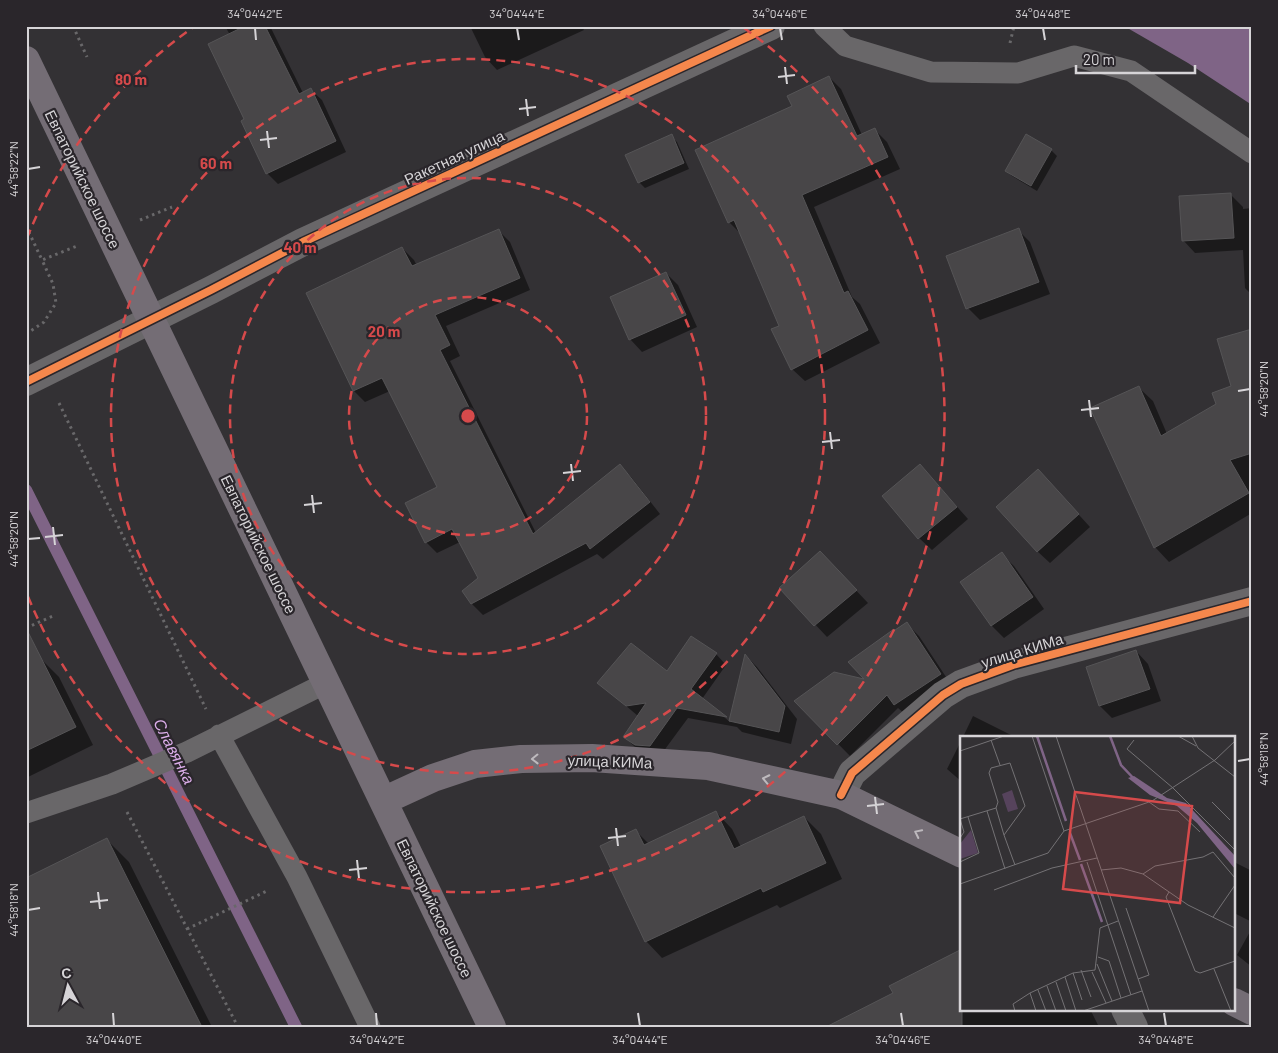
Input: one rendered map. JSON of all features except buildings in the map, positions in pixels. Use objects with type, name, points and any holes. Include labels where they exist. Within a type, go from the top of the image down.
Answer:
[{"type":"main road","name":"Евпаторийское шоссе","points":[[26,60],[492,1027]]},
{"type":"main road","name":"улица КИМа","points":[[383,801],[433,778],[476,764],[521,759],[592,758],[708,766],[841,796],[960,853]]},
{"type":"main road","points":[[1236,1003],[1252,1011]]},
{"type":"street","name":"Ракетная улица","points":[[36,378],[304,242],[771,26]]},
{"type":"street","name":"улица КИМа","points":[[841,796],[852,773],[943,695],[961,684],[1013,665],[1252,601]]},
{"type":"street","points":[[1126,1010],[1134,1027]]},
{"type":"lane","points":[[824,26],[845,46],[931,72],[1018,72],[1074,56],[1131,71],[1252,153]]},
{"type":"lane","points":[[26,813],[112,784],[187,752],[219,734],[326,683]]},
{"type":"lane","points":[[219,734],[297,877],[370,1027]]},
{"type":"path","points":[[73,26],[87,58]]},
{"type":"path","points":[[1010,44],[1014,26]]},
{"type":"path","points":[[26,226],[42,260]]},
{"type":"path","points":[[36,378],[219,734]]},
{"type":"path","points":[[26,628],[53,616]]},
{"type":"path","points":[[112,784],[238,1027]]},
{"type":"path","points":[[186,929],[297,877]]},
{"type":"shaded area","points":[[1124,26],[1252,26],[1252,105],[1188,63]]},
{"type":"waterway","name":"Славянка","points":[[26,490],[296,1027]]},
{"type":"cycle path","points":[[26,382],[303,242],[771,26]]},
{"type":"cycle path","points":[[841,795],[852,773],[943,695],[961,684],[1013,665],[1252,601]]}]
